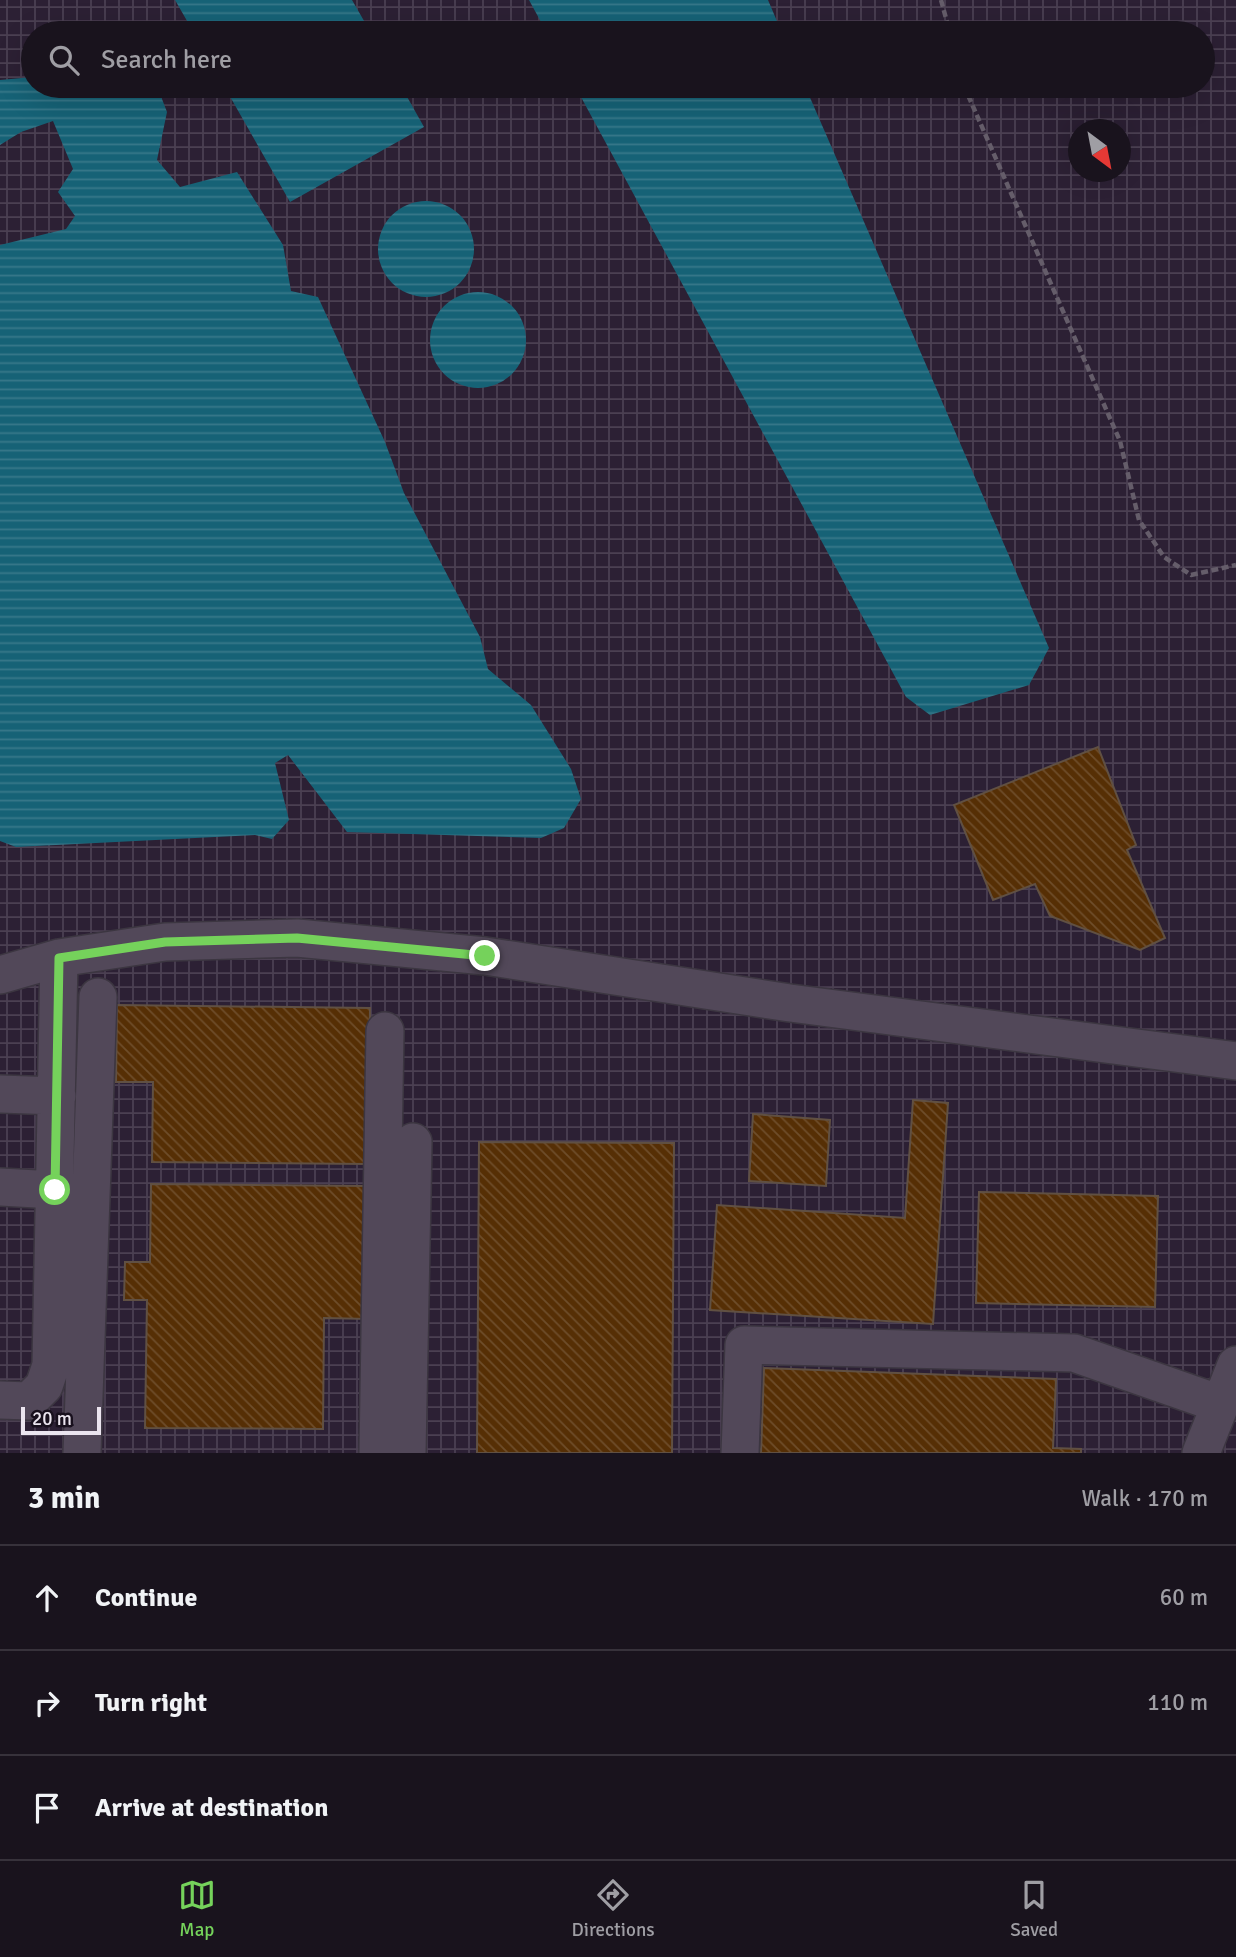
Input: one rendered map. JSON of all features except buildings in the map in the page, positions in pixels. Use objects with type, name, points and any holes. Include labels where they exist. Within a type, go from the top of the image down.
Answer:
[{"type":"street","points":[[0,975],[59,958],[165,942],[297,938],[485,956],[790,1003],[1236,1061]]},
{"type":"street","points":[[0,1399],[29,1401],[44,1386],[51,1365],[59,958]]},
{"type":"street","points":[[82,1453],[98,998]]},
{"type":"street","points":[[379,1453],[385,1031]]},
{"type":"street","points":[[0,1094],[57,1096]]},
{"type":"street","points":[[407,1453],[413,1142]]},
{"type":"street","points":[[0,1188],[55,1190]]},
{"type":"street","points":[[740,1453],[744,1345],[1074,1353],[1220,1404]]},
{"type":"street","points":[[1201,1453],[1236,1365]]},
{"type":"path","points":[[941,0],[947,21]]},
{"type":"path","points":[[969,98],[1120,441],[1139,520],[1164,557],[1191,575],[1236,565]]},
{"type":"shaded area","points":[[0,0],[1236,0],[1236,1346],[1209,1400],[1236,1365],[1236,1453],[0,1453]]},
{"type":"water","points":[[175,0],[352,0],[364,21],[187,21]]},
{"type":"water","points":[[529,0],[768,0],[777,21],[540,21]]},
{"type":"water","points":[[21,78],[21,98],[162,98],[167,112],[157,160],[180,187],[237,172],[283,245],[291,291],[318,297],[385,442],[404,493],[480,637],[488,669],[531,705],[571,769],[581,799],[564,828],[541,838],[347,832],[288,755],[275,763],[289,820],[272,839],[255,835],[16,847],[0,841],[0,245],[66,229],[75,216],[58,192],[73,169],[53,121],[21,132],[0,145],[0,80]]},
{"type":"water","points":[[231,98],[408,98],[424,127],[290,202]]},
{"type":"water","points":[[582,98],[810,98],[1049,648],[1029,685],[930,715],[906,697]]},
{"type":"water","points":[[426,201],[444,205],[460,215],[470,231],[474,249],[470,267],[460,283],[444,293],[426,297],[408,293],[392,283],[382,267],[378,249],[382,231],[392,215],[408,205]]},
{"type":"water","points":[[478,292],[496,296],[512,306],[522,322],[526,340],[522,358],[512,374],[496,384],[478,388],[460,384],[444,374],[434,358],[430,340],[434,322],[444,306],[460,296]]},
{"type":"route","points":[[55,1190],[59,958],[165,942],[297,938],[485,956]]}]
